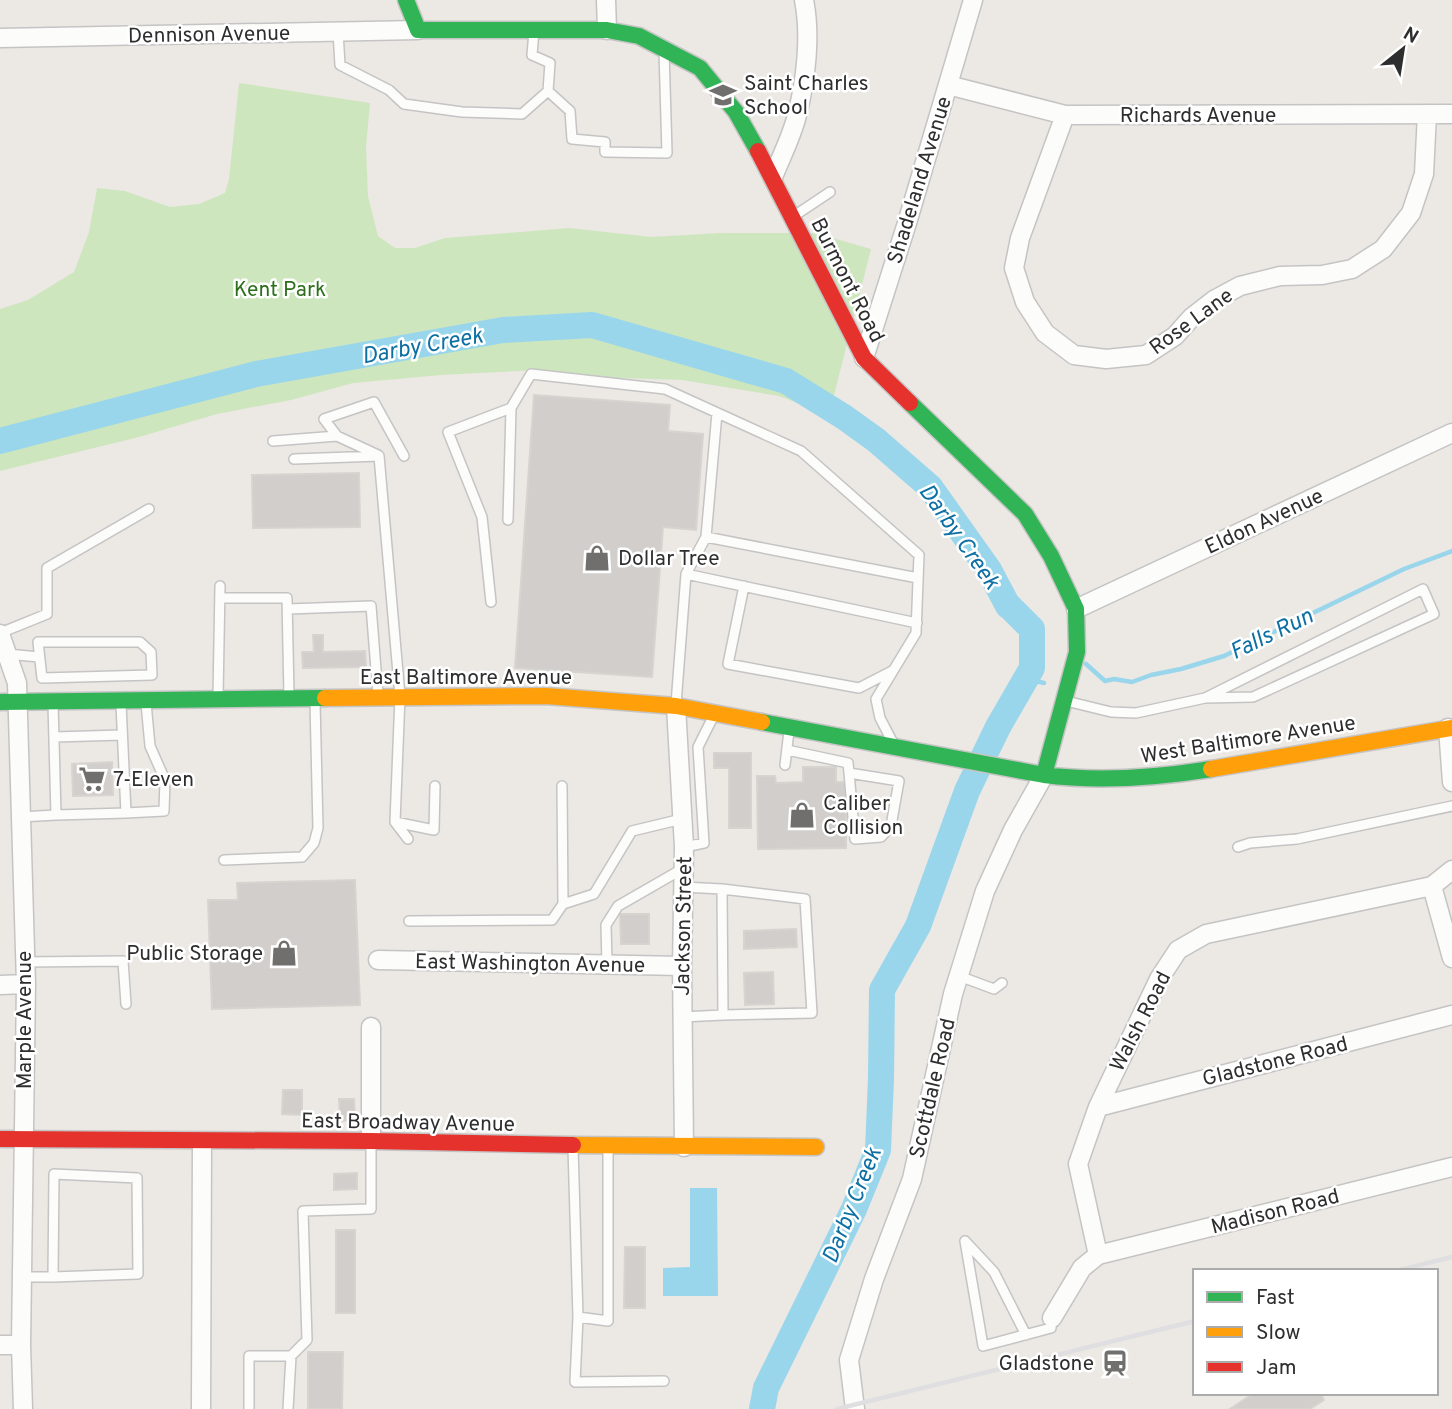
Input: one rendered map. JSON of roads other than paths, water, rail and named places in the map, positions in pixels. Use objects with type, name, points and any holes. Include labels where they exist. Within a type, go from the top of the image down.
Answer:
[{"type":"street","points":[[406,0],[418,30]]},
{"type":"street","points":[[606,0],[607,30]]},
{"type":"street","points":[[772,177],[796,117],[804,76],[807,17],[804,0]]},
{"type":"street","name":"Shadeland Avenue","points":[[864,358],[973,0]]},
{"type":"street","name":"Burmont Road","points":[[418,30],[607,30],[639,36],[699,68],[736,112],[864,358],[1025,514],[1051,556],[1076,609],[1077,652],[1044,775]]},
{"type":"street","name":"Dennison Avenue","points":[[0,37],[418,30]]},
{"type":"street","name":"Richards Avenue","points":[[948,85],[1065,115],[1452,114]]},
{"type":"street","name":"Rose Lane","points":[[1065,115],[1020,238],[1014,268],[1025,302],[1045,333],[1074,355],[1106,359],[1146,355],[1175,336],[1192,317],[1214,300],[1240,286],[1280,276],[1322,275],[1352,269],[1383,249],[1411,213],[1424,174],[1427,114]]},
{"type":"street","name":"Eldon Avenue","points":[[1076,609],[1452,433]]},
{"type":"street","name":"Marple Avenue","points":[[0,633],[17,683],[8,702],[20,817],[26,962],[21,1345],[23,1409]]},
{"type":"street","name":"East Baltimore Avenue","points":[[8,702],[546,696],[676,706],[927,752]]},
{"type":"street","name":"Jackson Street","points":[[676,706],[684,848],[684,1147]]},
{"type":"street","points":[[1450,728],[1452,782]]},
{"type":"street","name":"West Baltimore Avenue","points":[[927,752],[1044,775],[1086,780],[1169,776],[1450,728]]},
{"type":"street","name":"Scottdale Road","points":[[855,1409],[849,1360],[874,1279],[912,1179],[959,976],[985,891],[1013,830],[1044,775]]},
{"type":"street","name":"Walsh Road","points":[[1098,1255],[1078,1164],[1098,1107],[1159,979],[1178,950],[1206,934],[1432,886],[1452,870]]},
{"type":"street","points":[[1432,886],[1452,958]]},
{"type":"street","name":"East Washington Avenue","points":[[378,960],[682,966]]},
{"type":"street","points":[[0,985],[26,984]]},
{"type":"street","name":"Gladstone Road","points":[[1098,1107],[1452,1015]]},
{"type":"street","points":[[371,1027],[371,1142]]},
{"type":"street","name":"East Broadway Avenue","points":[[0,1139],[816,1147]]},
{"type":"street","points":[[201,1409],[202,1142]]},
{"type":"street","name":"Madison Road","points":[[1098,1255],[1452,1167]]},
{"type":"street","points":[[1052,1318],[1067,1289],[1083,1268],[1098,1255]]},
{"type":"street","points":[[0,1345],[21,1345]]},
{"type":"lane","points":[[338,32],[340,65],[388,90],[404,104],[462,112],[522,114],[548,91],[550,63],[533,55],[534,30]]},
{"type":"lane","points":[[548,91],[570,111],[572,139],[605,142],[605,152],[667,153],[664,49]]},
{"type":"lane","points":[[793,217],[830,192]]},
{"type":"lane","points":[[509,520],[511,408],[531,374],[665,388],[801,451],[919,555],[916,633],[876,699],[880,718],[894,746]]},
{"type":"lane","points":[[379,456],[337,436],[324,419],[374,402],[404,456]]},
{"type":"lane","points":[[491,602],[482,517],[448,432],[511,408]]},
{"type":"lane","points":[[676,706],[686,574],[706,537],[718,412]]},
{"type":"lane","points":[[274,441],[337,436]]},
{"type":"lane","points":[[294,459],[379,456]]},
{"type":"lane","points":[[379,456],[400,696],[395,822],[408,839]]},
{"type":"lane","points":[[0,633],[47,614],[47,568],[149,509]]},
{"type":"lane","points":[[706,537],[918,578]]},
{"type":"lane","points":[[686,574],[917,623]]},
{"type":"lane","points":[[218,698],[220,586]]},
{"type":"lane","points":[[744,586],[728,664],[859,688],[894,670]]},
{"type":"lane","points":[[1064,701],[1111,712],[1136,713],[1205,698],[1253,697],[1434,614],[1423,589],[1205,698]]},
{"type":"lane","points":[[220,598],[287,598],[289,697]]},
{"type":"lane","points":[[288,609],[372,606],[379,696]]},
{"type":"lane","points":[[38,642],[140,642],[151,652],[152,675],[42,678],[39,657],[38,642]]},
{"type":"lane","points":[[7,654],[39,657]]},
{"type":"lane","points":[[224,860],[302,857],[314,843],[318,828],[315,697]]},
{"type":"lane","points":[[121,700],[126,813]]},
{"type":"lane","points":[[20,817],[164,811],[165,780],[150,746],[146,701]]},
{"type":"lane","points":[[53,702],[56,815]]},
{"type":"lane","points":[[684,848],[704,843],[698,747],[715,712]]},
{"type":"lane","points":[[785,765],[790,726]]},
{"type":"lane","points":[[54,737],[122,734]]},
{"type":"lane","points":[[787,750],[848,763],[855,839],[881,837],[891,826],[899,781],[849,772]]},
{"type":"lane","points":[[395,822],[434,830],[435,786]]},
{"type":"lane","points":[[409,921],[552,920],[563,904],[562,786]]},
{"type":"lane","points":[[1238,847],[1250,843],[1297,839],[1452,806]]},
{"type":"lane","points":[[563,904],[594,894],[632,831],[682,819]]},
{"type":"lane","points":[[607,964],[606,925],[618,906],[684,868]]},
{"type":"lane","points":[[682,1017],[812,1013],[805,899],[683,887]]},
{"type":"lane","points":[[722,889],[723,1015]]},
{"type":"lane","points":[[26,962],[123,961],[126,1004]]},
{"type":"lane","points":[[959,976],[994,989],[1002,983]]},
{"type":"lane","points":[[288,1409],[291,1356],[307,1340],[303,1211],[371,1209],[371,1142]]},
{"type":"lane","points":[[573,1145],[578,1317],[575,1382],[664,1381]]},
{"type":"lane","points":[[578,1317],[608,1321],[608,1146]]},
{"type":"lane","points":[[22,1277],[53,1277],[138,1274],[136,1178],[54,1174],[53,1277]]},
{"type":"lane","points":[[1026,1335],[994,1272],[965,1241],[984,1346],[1026,1335],[1051,1328],[1052,1318]]},
{"type":"lane","points":[[249,1409],[248,1356],[291,1356]]},
{"type":"water","points":[[690,1188],[717,1188],[718,1296],[663,1296],[663,1268],[690,1267]]},
{"type":"waterway","name":"Darby Creek","points":[[0,441],[256,374],[503,330],[592,325],[786,381],[876,440],[930,487],[989,570],[1008,606],[1007,604],[1032,629],[1032,668],[998,727],[967,791],[918,926],[882,990],[878,1150],[854,1209],[766,1388],[762,1409]]},
{"type":"waterway","name":"Falls Run","points":[[1086,664],[1105,681],[1114,679],[1132,682],[1224,656],[1404,569],[1452,551]]},
{"type":"waterway","points":[[1026,679],[1044,683]]},
{"type":"railway","points":[[1404,1269],[1452,1257]]},
{"type":"railway","points":[[837,1409],[1193,1321]]},
{"type":"place","name":"Saint Charles School","points":[[723,95]]},
{"type":"place","name":"Dollar Tree","points":[[597,558]]},
{"type":"place","name":"7-Eleven","points":[[92,779]]},
{"type":"place","name":"Caliber Collision","points":[[802,815]]},
{"type":"place","name":"Public Storage","points":[[284,953]]},
{"type":"place","name":"Gladstone","points":[[1115,1363]]},
{"type":"park label","name":"Kent Park","points":[[280,289]]}]
